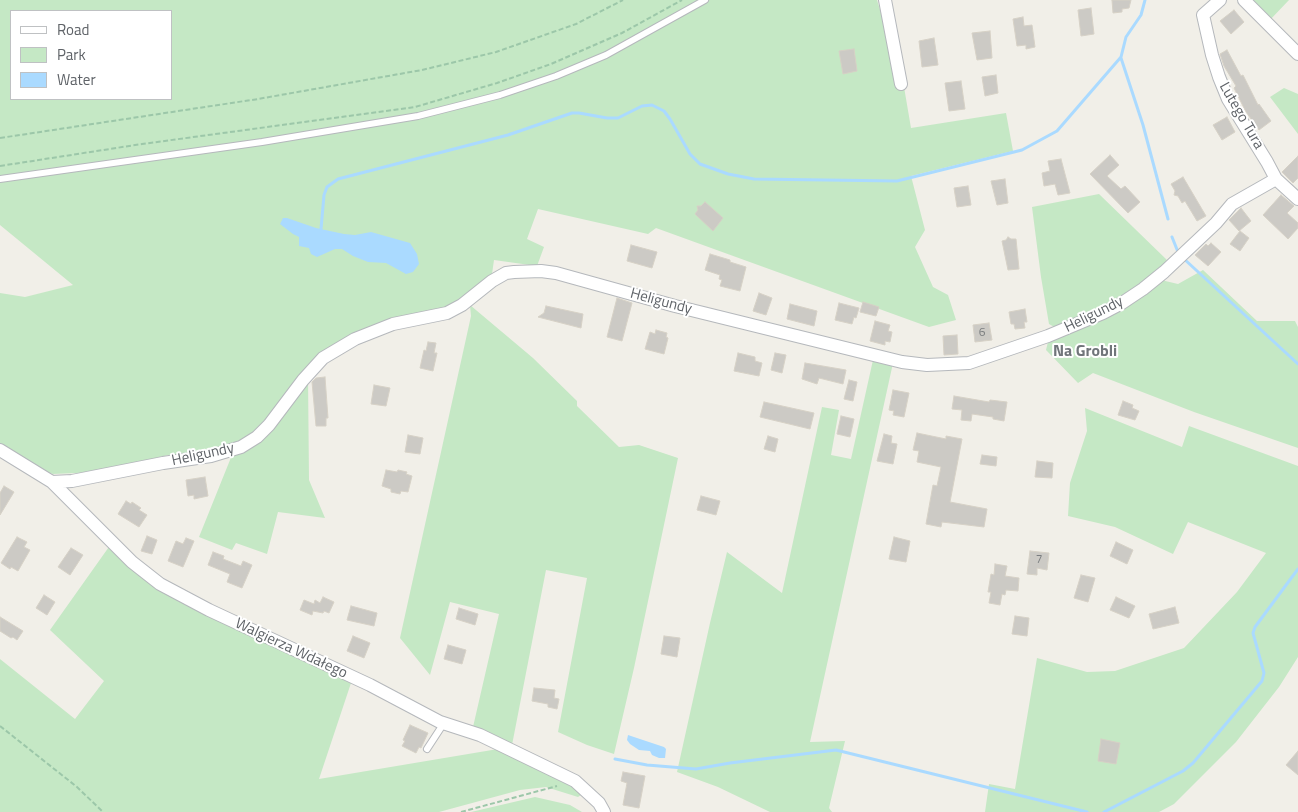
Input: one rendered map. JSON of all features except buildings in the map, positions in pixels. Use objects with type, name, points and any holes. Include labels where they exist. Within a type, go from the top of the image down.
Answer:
[{"type":"street","points":[[885,0],[901,84]]},
{"type":"street","name":"Lutego Tura","points":[[1220,0],[1203,15],[1212,55],[1228,99],[1276,179],[1298,199]]},
{"type":"street","points":[[1244,0],[1298,54]]},
{"type":"street","name":"Heligundy","points":[[52,482],[72,481],[163,463],[211,456],[241,447],[257,437],[269,425],[284,408],[302,380],[323,358],[356,339],[392,324],[447,313],[462,305],[492,281],[506,273],[534,270],[556,272],[675,306],[902,362],[927,365],[969,363],[1048,336],[1122,303],[1164,272],[1216,223],[1232,204],[1276,179]]},
{"type":"street","name":"Walgierza Wdałego","points":[[0,450],[52,482],[132,562],[160,584],[209,610],[370,685],[444,723],[480,735],[575,782],[599,803],[604,812]]},
{"type":"lane","points":[[0,179],[262,142],[418,116],[500,95],[556,76],[606,55],[705,0]]},
{"type":"lane","points":[[427,749],[444,723]]},
{"type":"path","points":[[0,138],[258,99],[422,70],[496,52],[567,27],[623,0]]},
{"type":"path","points":[[0,166],[415,106],[497,83],[551,64],[622,33],[682,0]]},
{"type":"path","points":[[0,726],[77,787],[103,812]]},
{"type":"path","points":[[461,812],[575,782]]},
{"type":"green space","points":[[0,0],[877,0],[904,87],[911,128],[1006,113],[1013,151],[911,176],[925,230],[915,247],[933,287],[948,295],[956,320],[929,327],[656,228],[648,234],[538,209],[527,239],[544,247],[537,266],[494,260],[492,274],[469,293],[443,309],[377,324],[295,380],[264,423],[250,436],[236,444],[214,451],[168,455],[99,472],[53,474],[40,470],[0,445],[0,293],[25,297],[73,285],[0,225]]},
{"type":"green space","points":[[1249,0],[1289,0],[1269,21]]},
{"type":"green space","points":[[1284,88],[1298,94],[1298,134],[1270,97]]},
{"type":"green space","points":[[1099,194],[1167,260],[1161,268],[1121,300],[1056,328],[1049,324],[1032,207]]},
{"type":"green space","points":[[1203,270],[1257,321],[1295,321],[1298,327],[1298,448],[1194,412],[1093,373],[1078,383],[1046,350],[1048,342],[1161,280],[1178,284]]},
{"type":"green space","points":[[470,305],[533,358],[577,401],[577,406],[619,447],[639,445],[678,458],[614,754],[558,732],[587,578],[546,570],[512,745],[473,727],[499,614],[450,602],[430,675],[400,638],[471,316]]},
{"type":"green space","points":[[873,360],[893,363],[810,742],[845,741],[829,808],[832,812],[770,812],[718,787],[677,772],[710,623],[727,552],[782,593],[822,407],[839,410],[831,455],[851,459]]},
{"type":"green space","points":[[308,376],[309,480],[325,518],[278,512],[267,554],[236,543],[232,550],[199,537],[232,455]]},
{"type":"green space","points":[[1085,408],[1182,447],[1189,426],[1298,466],[1298,657],[1279,687],[1236,742],[1174,804],[1159,812],[985,812],[989,784],[1015,789],[1037,658],[1087,672],[1115,671],[1184,648],[1237,592],[1266,553],[1188,522],[1173,554],[1115,527],[1068,516],[1070,483],[1087,431]]},
{"type":"green space","points":[[111,544],[129,566],[351,683],[319,779],[498,749],[559,778],[584,793],[578,797],[546,787],[520,790],[439,812],[0,812],[0,659],[75,719],[104,681],[50,630]]},
{"type":"green space","points":[[535,797],[570,805],[582,812],[471,812]]},
{"type":"water","points":[[283,218],[344,234],[355,235],[371,232],[410,243],[417,254],[419,264],[413,272],[406,274],[386,263],[368,262],[342,249],[335,249],[317,257],[311,254],[309,248],[299,246],[299,237],[280,224]]},
{"type":"water","points":[[628,735],[664,747],[666,749],[665,758],[652,755],[650,751],[639,750],[627,740]]},
{"type":"waterway","points":[[321,229],[324,195],[327,187],[338,179],[508,135],[572,113],[618,118],[642,106],[652,105],[664,111],[690,154],[700,164],[728,174],[754,179],[897,181],[1022,150],[1057,131],[1121,57],[1126,37],[1141,15],[1145,0]]},
{"type":"waterway","points":[[1121,58],[1143,125],[1168,219]]},
{"type":"waterway","points":[[1172,237],[1178,252]]},
{"type":"waterway","points":[[1183,258],[1298,364]]},
{"type":"waterway","points":[[1104,812],[1183,771],[1193,763],[1262,681],[1264,673],[1253,633],[1255,627],[1298,569]]},
{"type":"waterway","points":[[615,759],[647,765],[696,769],[836,750],[1087,812]]},
{"type":"district","name":"Na Grobli","points":[[1085,352]]}]
